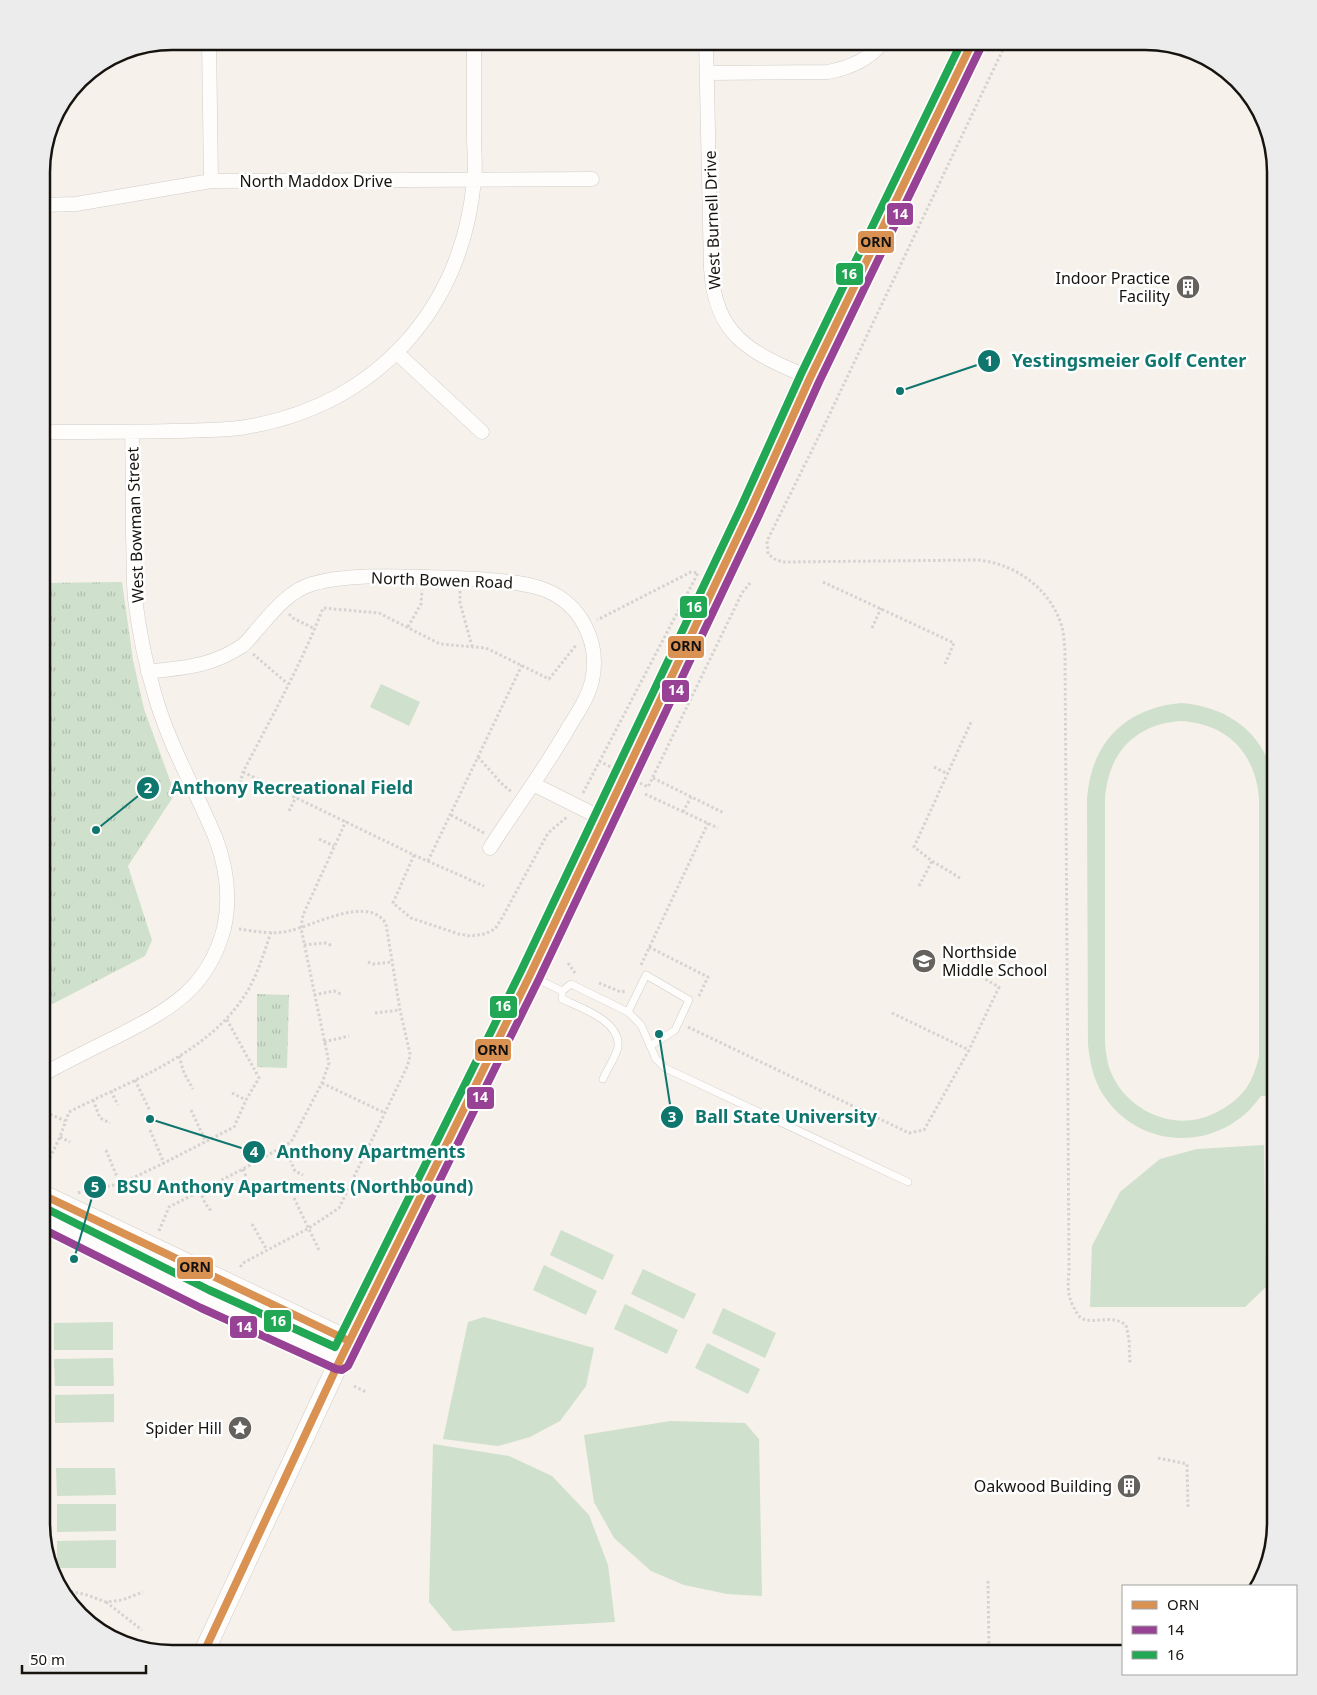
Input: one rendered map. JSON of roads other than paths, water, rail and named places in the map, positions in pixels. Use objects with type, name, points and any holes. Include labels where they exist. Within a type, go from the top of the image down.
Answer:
[{"type":"main road","points":[[207,1645],[349,1341],[530,975],[750,511],[810,378],[969,50]]},
{"type":"main road","points":[[50,1198],[349,1341]]},
{"type":"main road","points":[[50,1221],[205,1299],[340,1360]]},
{"type":"street","points":[[209,50],[211,181]]},
{"type":"street","points":[[50,432],[214,430],[244,427],[273,421],[327,402],[359,384],[397,353],[412,336],[437,300],[454,265],[467,225],[475,180],[474,50]]},
{"type":"street","name":"West Burnell Drive","points":[[707,50],[711,268],[712,288],[718,309],[728,328],[743,343],[758,354],[810,378]]},
{"type":"street","points":[[708,73],[828,72],[844,69],[856,64],[877,50]]},
{"type":"street","name":"North Maddox Drive","points":[[50,205],[76,204],[211,181],[592,179]]},
{"type":"street","points":[[397,353],[482,432]]},
{"type":"street","name":"West Bowman Street","points":[[50,1070],[152,1018],[194,986],[206,971],[214,955],[224,925],[228,904],[227,877],[223,858],[175,752],[148,672],[135,598],[132,432]]},
{"type":"street","name":"North Bowen Road","points":[[148,672],[214,662],[243,645],[281,604],[301,588],[313,584],[360,577],[460,578],[523,583],[555,594],[573,607],[587,630],[594,656],[592,680],[589,691],[557,749],[493,844]]},
{"type":"street","points":[[533,784],[604,819]]},
{"type":"lane","points":[[530,975],[562,990]]},
{"type":"lane","points":[[628,1012],[646,975],[689,1000],[675,1030],[650,1046]]},
{"type":"lane","points":[[562,990],[571,984],[628,1012],[641,1025],[656,1058],[665,1068],[908,1182]]},
{"type":"lane","points":[[562,990],[562,998],[610,1024],[617,1034],[618,1048],[603,1079]]},
{"type":"place","name":"Indoor Practice Facility","points":[[1188,287]]},
{"type":"place","name":"Yestingsmeier Golf Center","points":[[900,391]]},
{"type":"place","name":"Anthony Recreational Field","points":[[96,830]]},
{"type":"place","name":"Northside Middle School","points":[[924,961]]},
{"type":"place","name":"Ball State University","points":[[659,1034]]},
{"type":"place","name":"Anthony Apartments","points":[[150,1119]]},
{"type":"place","name":"BSU Anthony Apartments (Northbound)","points":[[74,1259]]},
{"type":"place","name":"Spider Hill","points":[[240,1428]]},
{"type":"place","name":"Oakwood Building","points":[[1129,1486]]}]
